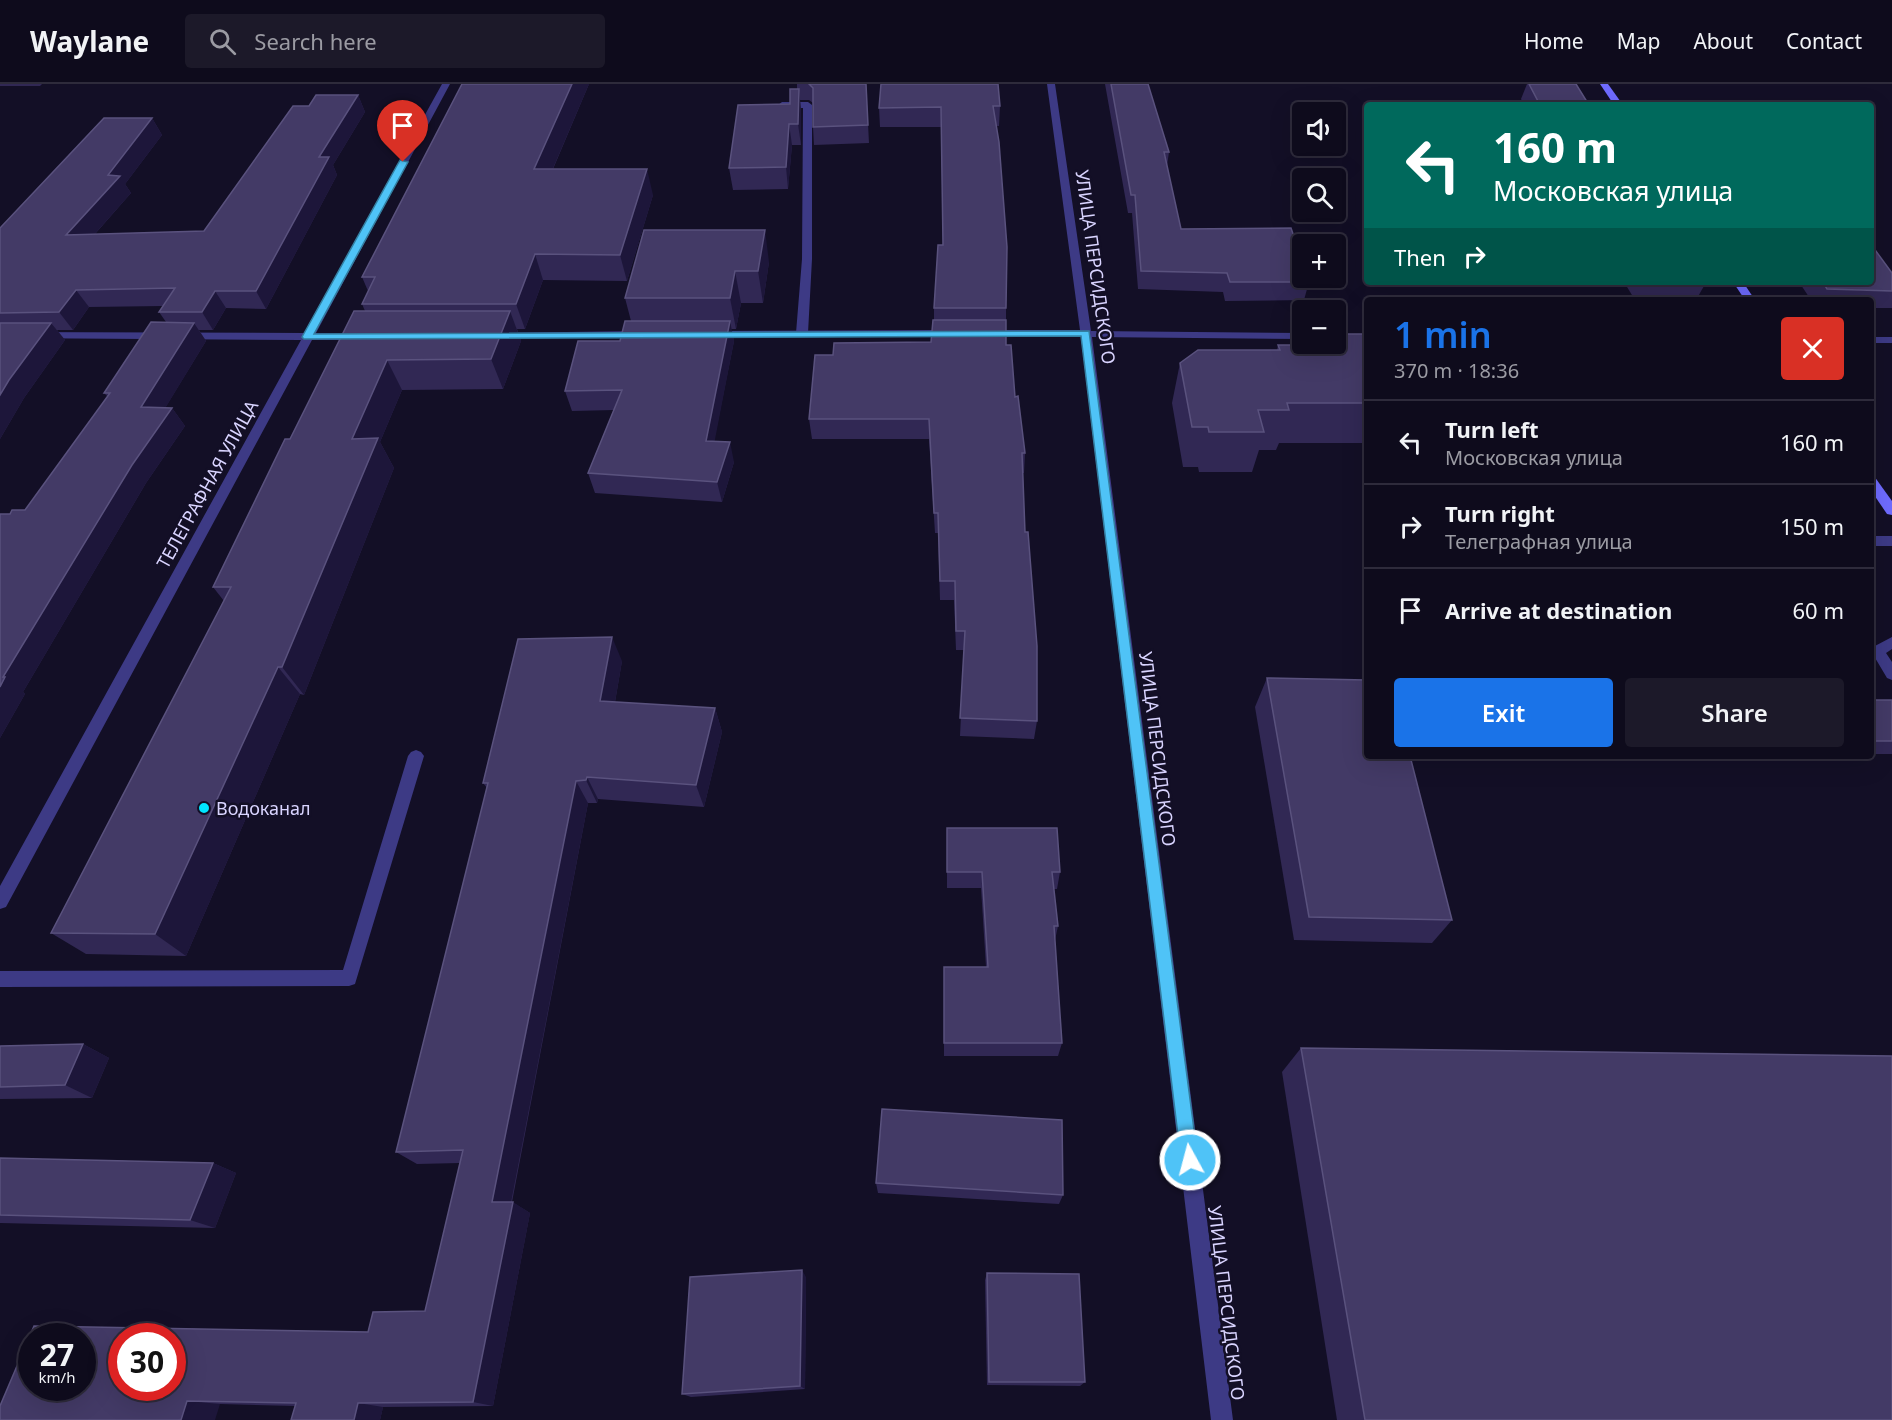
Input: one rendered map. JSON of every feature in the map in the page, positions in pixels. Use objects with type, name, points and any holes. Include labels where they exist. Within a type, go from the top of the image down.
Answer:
[{"type":"main road","points":[[1604,84],[1617,102]]},
{"type":"main road","points":[[1874,485],[1892,511]]},
{"type":"street","name":"ТЕЛЕГРАФНАЯ УЛИЦА","points":[[0,902],[446,84]]},
{"type":"street","name":"УЛИЦА ПЕРСИДСКОГО","points":[[1051,84],[1086,333],[1222,1420]]},
{"type":"street","points":[[774,106],[808,105],[807,260],[802,333]]},
{"type":"street","points":[[696,334],[1086,333],[1292,336]]},
{"type":"street","points":[[484,336],[649,334]]},
{"type":"street","points":[[0,335],[378,337]]},
{"type":"street","points":[[1874,340],[1892,340]]},
{"type":"street","points":[[1874,541],[1892,541]]},
{"type":"street","points":[[1892,642],[1878,651],[1892,674]]},
{"type":"street","points":[[0,979],[349,978],[416,756]]},
{"type":"building","points":[[462,84],[572,84],[534,169],[647,169],[620,255],[535,254],[516,304],[362,304],[375,277],[362,277]]},
{"type":"building","points":[[809,84],[866,84],[868,125],[813,127],[813,88]]},
{"type":"building","points":[[881,84],[998,84],[1000,106],[993,106],[999,142],[1007,247],[1006,308],[934,308],[938,245],[943,245],[941,107],[879,108]]},
{"type":"building","points":[[1111,84],[1148,84],[1169,152],[1164,152],[1181,229],[1291,228],[1293,234],[1292,282],[1230,282],[1227,273],[1141,271],[1135,195],[1131,195]]},
{"type":"building","points":[[1529,84],[1576,84],[1587,102],[1538,102]]},
{"type":"building","points":[[790,89],[799,89],[798,124],[789,124],[786,167],[729,168],[738,105],[790,104]]},
{"type":"building","points":[[316,95],[358,95],[319,157],[329,157],[256,291],[215,291],[202,312],[159,312],[175,288],[76,290],[59,312],[0,313],[0,228],[104,118],[152,118],[108,175],[120,176],[66,235],[204,231],[293,106],[309,106]]},
{"type":"building","points":[[644,230],[765,230],[758,271],[735,271],[730,298],[625,298]]},
{"type":"building","points":[[1874,248],[1892,273],[1892,291],[1827,289],[1825,285],[1874,285]]},
{"type":"building","points":[[1647,285],[1703,285],[1704,286]]},
{"type":"building","points":[[354,311],[510,311],[491,359],[387,360],[352,439],[378,438],[282,667],[278,667],[155,934],[51,933],[231,587],[213,587],[285,439],[290,439]]},
{"type":"building","points":[[933,320],[1006,320],[1006,345],[1011,345],[1015,397],[1018,396],[1025,453],[1022,453],[1025,532],[1028,532],[1037,646],[1037,721],[960,718],[965,631],[956,631],[955,581],[940,581],[938,513],[934,513],[929,419],[809,419],[815,355],[833,355],[834,343],[931,342]]},
{"type":"building","points":[[625,321],[730,321],[706,441],[730,442],[717,482],[588,473],[622,390],[565,391],[578,341],[620,341]]},
{"type":"building","points":[[151,322],[194,323],[141,407],[172,408],[132,465],[3,677],[5,677],[0,687],[0,514],[10,514],[12,510],[25,510],[110,393],[104,393]]},
{"type":"building","points":[[0,323],[51,323],[0,395]]},
{"type":"building","points":[[1346,334],[1364,334],[1364,403],[1287,403],[1289,410],[1258,410],[1264,432],[1209,432],[1208,427],[1192,427],[1180,363],[1198,350],[1280,350],[1278,345],[1292,345],[1292,354],[1346,354]]},
{"type":"building","points":[[612,637],[600,701],[715,708],[696,785],[587,777],[586,780],[576,781],[492,1202],[513,1202],[473,1402],[358,1403],[354,1420],[291,1420],[296,1403],[187,1401],[181,1420],[0,1420],[0,1406],[18,1364],[18,1401],[96,1401],[96,1327],[108,1327],[108,1401],[186,1401],[186,1329],[368,1332],[373,1312],[425,1311],[463,1150],[396,1152],[488,783],[483,783],[518,639]]},
{"type":"building","points":[[1267,678],[1364,680],[1364,759],[1411,759],[1452,920],[1309,917]]},
{"type":"building","points":[[1874,700],[1892,700],[1892,741],[1874,741]]},
{"type":"building","points":[[947,828],[1057,828],[1060,872],[1052,872],[1058,926],[1054,926],[1062,1043],[944,1043],[944,967],[988,967],[982,872],[947,872]]},
{"type":"building","points":[[83,1044],[65,1085],[0,1087],[0,1046]]},
{"type":"building","points":[[1301,1048],[1892,1056],[1892,1420],[1365,1420]]},
{"type":"building","points":[[882,1109],[1062,1120],[1063,1195],[876,1183]]},
{"type":"building","points":[[0,1158],[213,1163],[190,1220],[0,1215]]},
{"type":"building","points":[[802,1270],[800,1386],[682,1394],[690,1277]]},
{"type":"building","points":[[987,1273],[1079,1274],[1085,1382],[989,1382]]},
{"type":"place","name":"Водоканал","points":[[204,808]]},
{"type":"route","points":[[403,162],[307,337],[1086,333],[1190,1160]]}]
